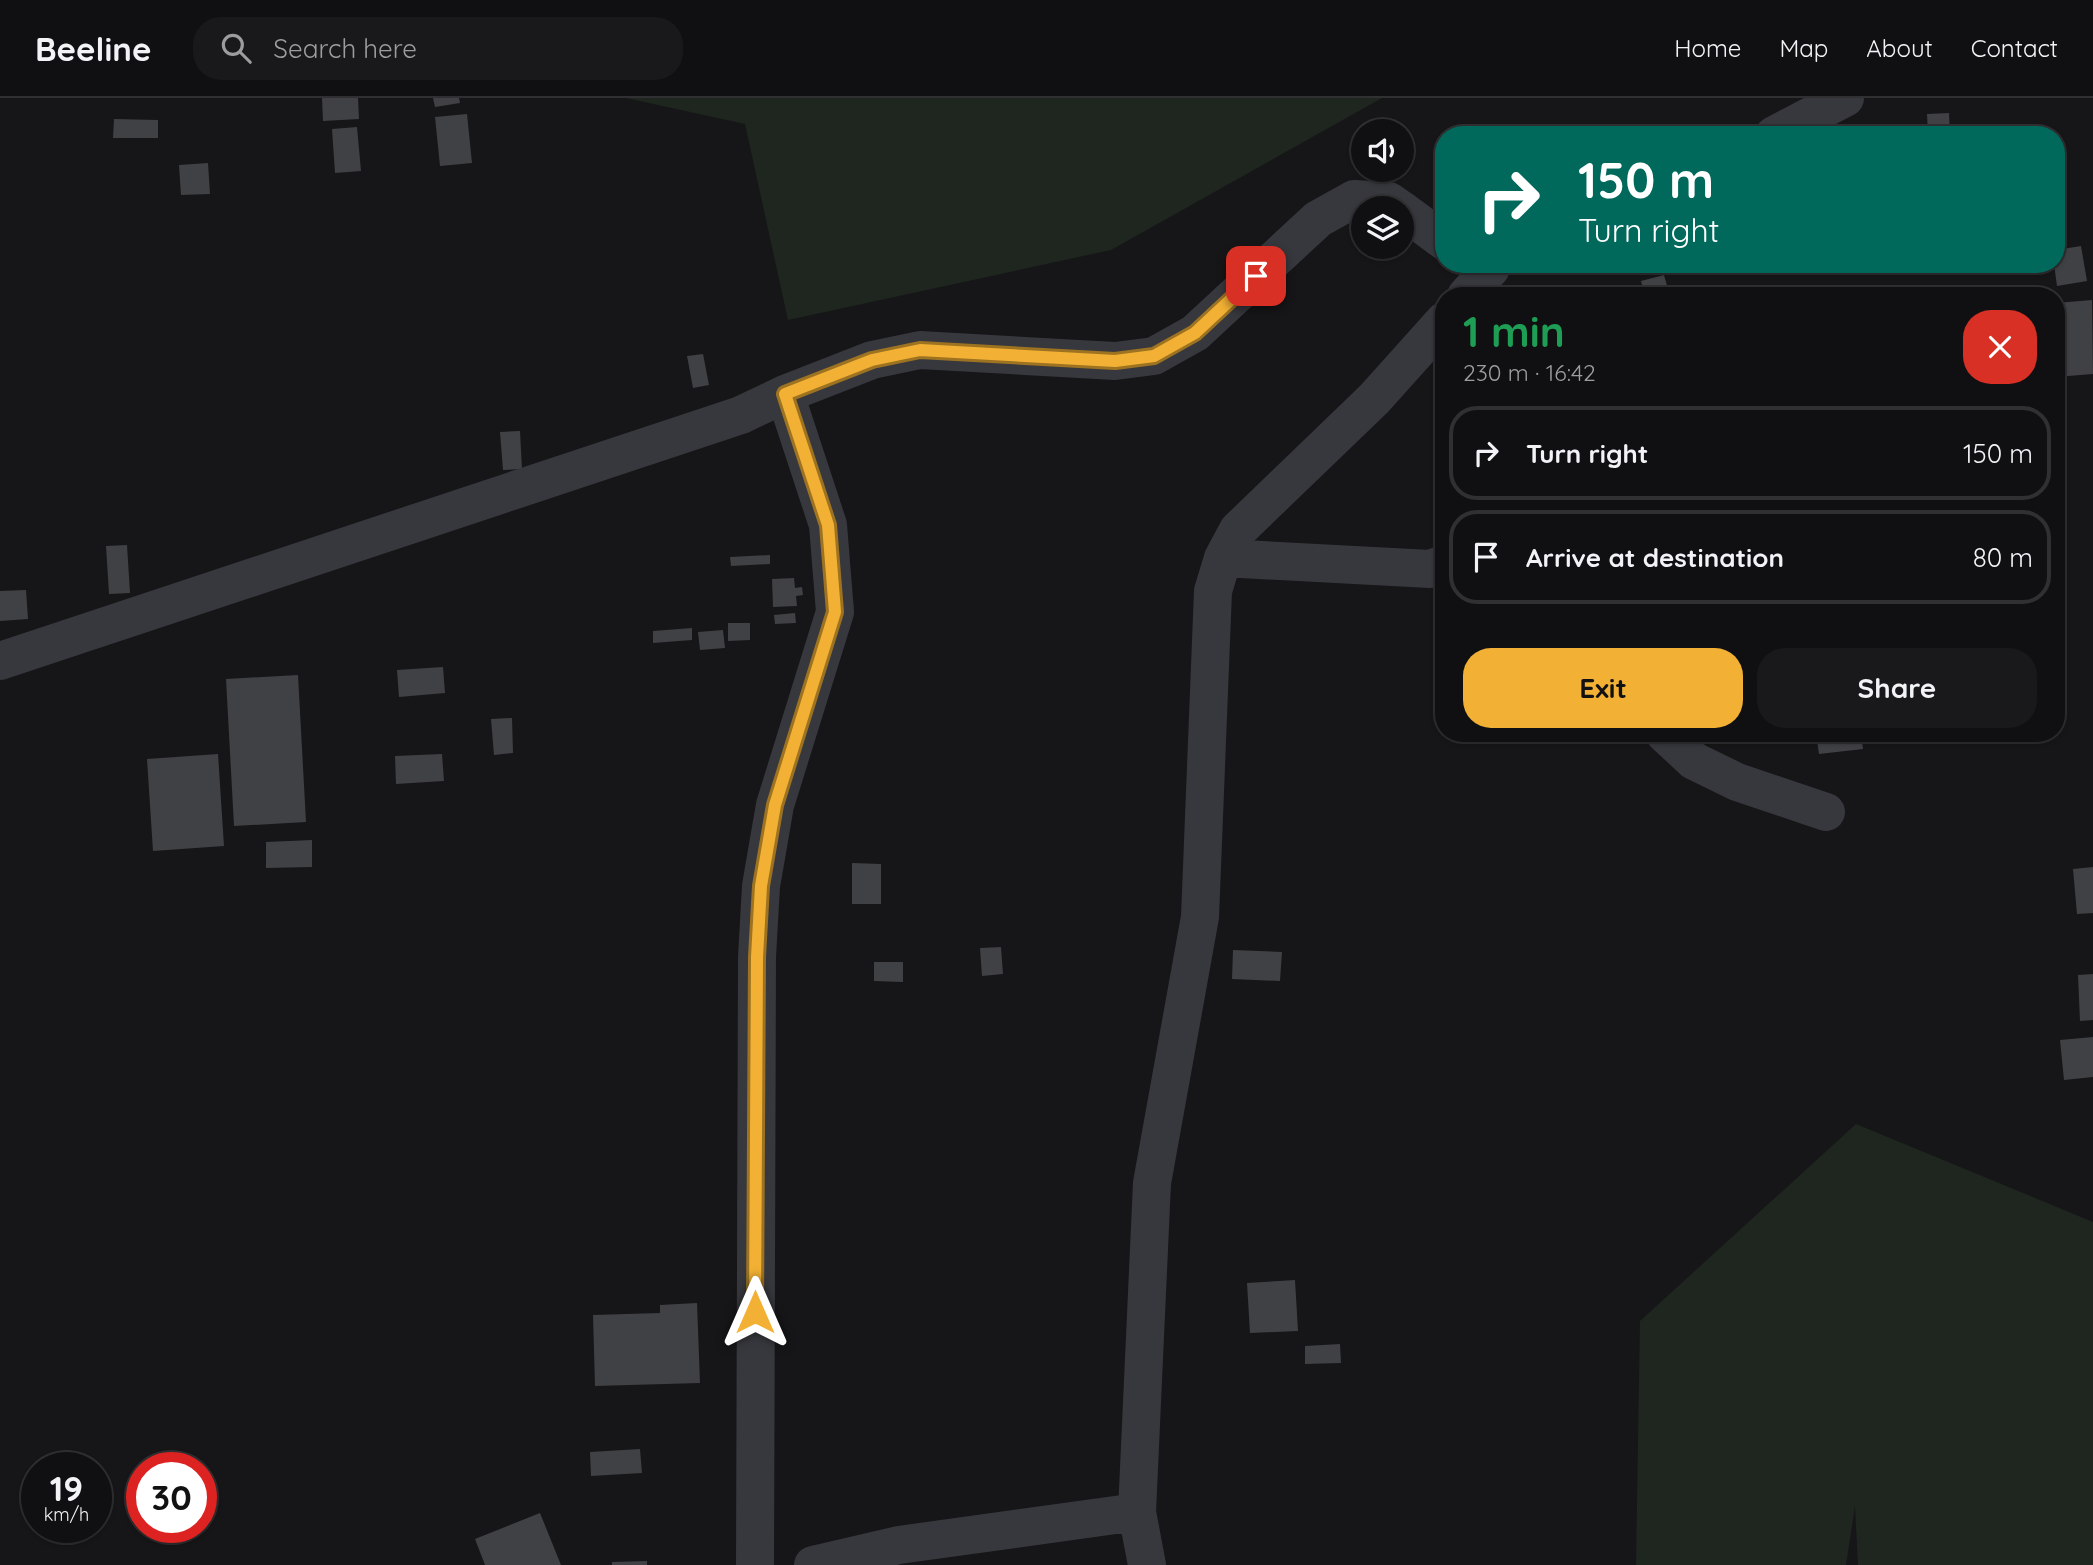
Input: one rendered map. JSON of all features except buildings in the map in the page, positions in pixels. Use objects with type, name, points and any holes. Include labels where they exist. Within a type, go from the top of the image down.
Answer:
[{"type":"street","points":[[1791,126],[1845,98]]},
{"type":"street","points":[[0,661],[741,415],[785,394],[872,360],[920,350],[1115,361],[1154,356],[1195,333],[1318,219],[1351,201]]},
{"type":"street","points":[[1414,219],[1435,234]]},
{"type":"street","points":[[1147,1565],[1138,1512],[1152,1183],[1200,917],[1213,591],[1223,558],[1238,530],[1374,399],[1435,331]]},
{"type":"street","points":[[755,1565],[757,971],[761,886],[775,805],[835,612],[828,525],[785,394]]},
{"type":"street","points":[[1223,558],[1435,567]]},
{"type":"street","points":[[1674,742],[1694,761],[1737,782],[1826,812]]},
{"type":"street","points":[[813,1565],[899,1545],[1138,1512]]},
{"type":"shaded area","points":[[626,98],[1382,98],[1111,250],[788,320],[745,124]]},
{"type":"shaded area","points":[[1856,1124],[2093,1222],[2093,1565],[1858,1565],[1855,1506],[1846,1565],[1636,1565],[1640,1321]]},
{"type":"route","points":[[755,1312],[757,957],[761,886],[775,805],[835,612],[828,525],[785,394],[872,360],[920,350],[1115,361],[1154,356],[1195,333],[1256,276]]}]
